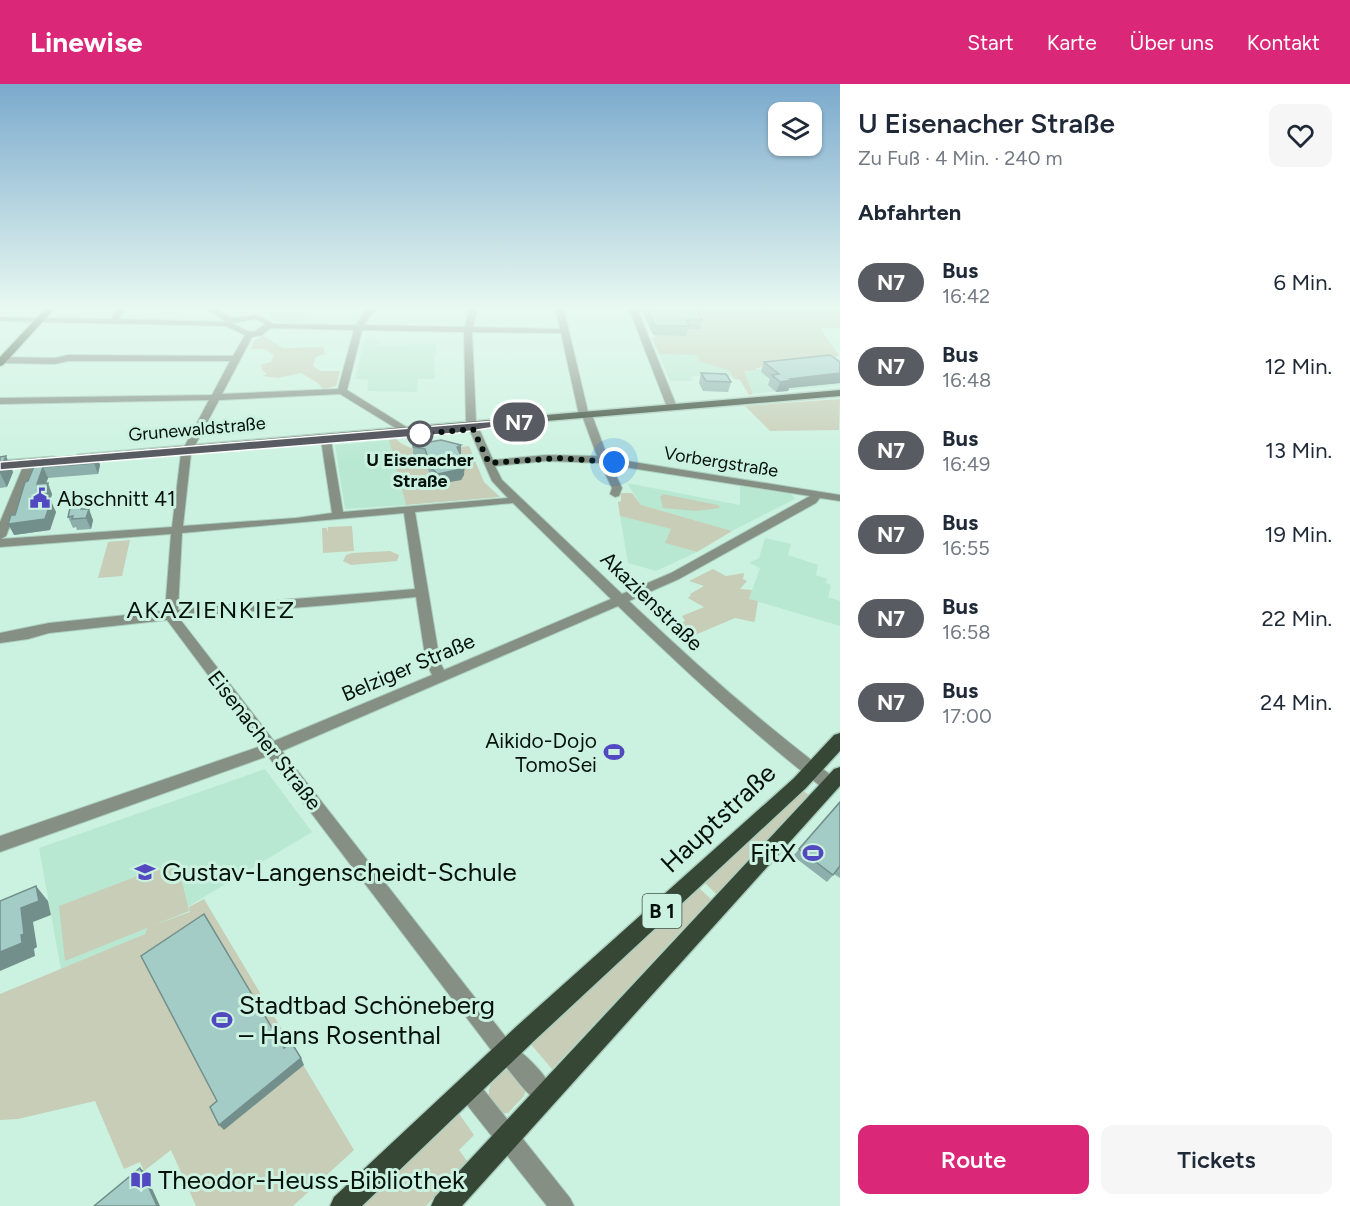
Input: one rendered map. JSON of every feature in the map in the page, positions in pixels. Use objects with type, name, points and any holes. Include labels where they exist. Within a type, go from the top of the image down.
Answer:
[{"type":"main road","name":"Grunewaldstraße","points":[[187,450],[326,440],[672,407],[837,394]]},
{"type":"main road","name":"Grunewaldstraße","points":[[0,466],[405,430],[434,430]]},
{"type":"main road","name":"Hauptstraße","points":[[444,1206],[827,776],[840,740]]},
{"type":"main road","name":"Hauptstraße","points":[[343,1206],[505,1052],[701,876],[827,776]]},
{"type":"street","points":[[20,358],[55,361],[63,358]]},
{"type":"street","points":[[125,358],[234,359],[187,450],[177,531],[171,615]]},
{"type":"street","points":[[342,391],[351,358]]},
{"type":"street","points":[[469,358],[472,426]]},
{"type":"street","points":[[572,358],[585,415],[617,488],[615,494]]},
{"type":"street","points":[[653,358],[672,407]]},
{"type":"street","points":[[0,401],[214,398],[342,391],[405,430]]},
{"type":"street","points":[[382,432],[388,428],[389,422]]},
{"type":"street","name":"Akazienstraße","points":[[472,426],[497,481],[515,499],[711,686],[827,776]]},
{"type":"street","points":[[326,440],[338,515]]},
{"type":"street","name":"Vorbergstraße","points":[[489,463],[558,458],[604,460],[840,498]]},
{"type":"street","points":[[0,536],[29,463]]},
{"type":"street","name":"Belziger Straße","points":[[0,844],[272,749],[708,560],[751,533],[812,501],[817,495]]},
{"type":"street","points":[[0,543],[296,521],[515,499]]},
{"type":"street","points":[[410,509],[433,662],[440,677]]},
{"type":"street","points":[[0,638],[49,628],[279,603],[308,603],[423,592]]},
{"type":"street","name":"Eisenacher Straße","points":[[171,615],[175,624],[505,1052],[518,1062],[544,1095]]},
{"type":"street","points":[[468,1088],[562,1206]]},
{"type":"shaded area","points":[[273,358],[316,358],[313,366],[320,371],[340,371],[336,386],[323,389],[318,383],[301,373],[278,378],[262,376],[267,374],[262,370],[261,365],[271,362]]},
{"type":"shaded area","points":[[360,358],[434,358],[435,379],[418,379],[417,392],[367,391],[368,380],[355,379]]},
{"type":"shaded area","points":[[661,358],[698,358],[701,362],[730,371],[733,377],[691,376],[693,381],[670,381]]},
{"type":"shaded area","points":[[698,358],[834,358],[744,371],[753,394],[749,395],[740,380],[734,379],[730,371],[701,362]]},
{"type":"shaded area","points":[[837,361],[840,363],[840,385],[753,394],[744,371]]},
{"type":"shaded area","points":[[840,399],[839,430],[770,431],[745,406]]},
{"type":"shaded area","points":[[396,439],[403,445],[421,450],[469,446],[484,482],[500,497],[406,505],[389,440]]},
{"type":"shaded area","points":[[389,440],[406,505],[345,509],[335,445]]},
{"type":"shaded area","points":[[627,483],[740,505],[740,486],[791,494],[795,499],[732,531],[641,505]]},
{"type":"shaded area","points":[[621,493],[632,493],[641,505],[732,531],[697,552],[665,543],[671,529],[620,516],[618,502],[621,501]]},
{"type":"shaded area","points":[[663,494],[718,505],[720,508],[696,511],[663,508],[660,497]]},
{"type":"shaded area","points":[[620,516],[672,529],[666,543],[697,552],[656,571],[628,563]]},
{"type":"shaded area","points":[[352,526],[354,551],[323,553],[322,528],[327,528],[328,533],[328,527]]},
{"type":"shaded area","points":[[765,538],[791,544],[788,555],[818,565],[816,575],[827,579],[826,583],[831,585],[828,597],[840,601],[840,626],[749,599],[760,568],[749,563],[759,558]]},
{"type":"shaded area","points":[[130,540],[122,576],[98,578],[108,542]]},
{"type":"shaded area","points":[[390,551],[399,555],[397,561],[351,565],[343,561],[346,555],[352,553]]},
{"type":"shaded area","points":[[713,569],[726,576],[744,573],[743,579],[747,581],[740,589],[752,590],[749,599],[758,601],[755,620],[754,622],[735,618],[695,635],[682,623],[685,621],[682,616],[704,607],[688,598],[690,594],[704,586],[689,581]]},
{"type":"shaded area","name":"Gustav-Langenscheidt-Schule","points":[[265,769],[312,832],[189,906],[190,911],[147,928],[145,934],[61,970],[39,848]]},
{"type":"shaded area","points":[[802,790],[809,795],[716,894],[705,883]]},
{"type":"shaded area","points":[[177,861],[189,911],[151,926],[190,912],[189,907],[204,899],[354,1150],[293,1206],[196,1206],[171,1150],[144,1171],[140,1162],[124,1169],[95,1101],[18,1119],[0,1120],[0,994],[145,934],[147,928],[65,961],[59,906]]},
{"type":"shaded area","points":[[699,888],[711,899],[552,1069],[529,1042]]},
{"type":"shaded area","points":[[509,1069],[526,1088],[524,1096],[508,1113],[499,1114],[489,1096],[490,1087],[499,1075]]},
{"type":"shaded area","points":[[457,1111],[474,1135],[459,1150],[467,1161],[426,1206],[359,1206]]},
{"type":"building","points":[[798,358],[835,358],[840,362],[840,373],[780,382],[772,375],[779,374],[764,362]]},
{"type":"building","points":[[701,373],[726,374],[731,382],[706,381]]},
{"type":"building","points":[[441,440],[461,445],[457,447],[465,464],[461,469],[438,474],[431,468],[425,449],[413,447],[413,445]]},
{"type":"building","points":[[96,454],[94,463],[43,467],[37,484],[48,483],[41,502],[51,501],[45,519],[8,524],[11,515],[15,515],[25,482],[28,481],[37,459]]},
{"type":"building","points":[[6,456],[0,469],[0,457]]},
{"type":"building","points":[[82,507],[81,509],[89,509],[86,518],[68,517],[70,508]]},
{"type":"building","points":[[840,802],[840,866],[833,875],[799,849]]},
{"type":"building","points":[[36,886],[39,901],[21,908],[24,934],[21,935],[22,943],[0,952],[0,901]]},
{"type":"building","name":"Stadtbad Schöneberg – Hans Rosenthal","points":[[204,914],[284,1048],[291,1042],[301,1058],[219,1125],[210,1107],[217,1101],[141,956]]},
{"type":"building","name":"Theodor-Heuss-Bibliothek","points":[[140,1168],[157,1206],[94,1206]]},
{"type":"bus line","name":"N7","points":[[0,464],[519,422],[458,431],[0,467]]},
{"type":"place","name":"U Eisenacher Straße","points":[[420,434]]},
{"type":"place","name":"Abschnitt 41","points":[[40,498]]},
{"type":"place","name":"Aikido-Dojo TomoSei","points":[[614,752]]},
{"type":"place","name":"FitX","points":[[813,853]]},
{"type":"place","name":"Gustav-Langenscheidt-Schule","points":[[145,872]]},
{"type":"place","name":"Stadtbad Schöneberg – Hans Rosenthal","points":[[222,1020]]},
{"type":"place","name":"Theodor-Heuss-Bibliothek","points":[[141,1180]]},
{"type":"district","name":"AKAZIENKIEZ","points":[[211,609]]},
{"type":"route","points":[[420,434],[473,429],[489,463],[558,458],[614,462]]}]
